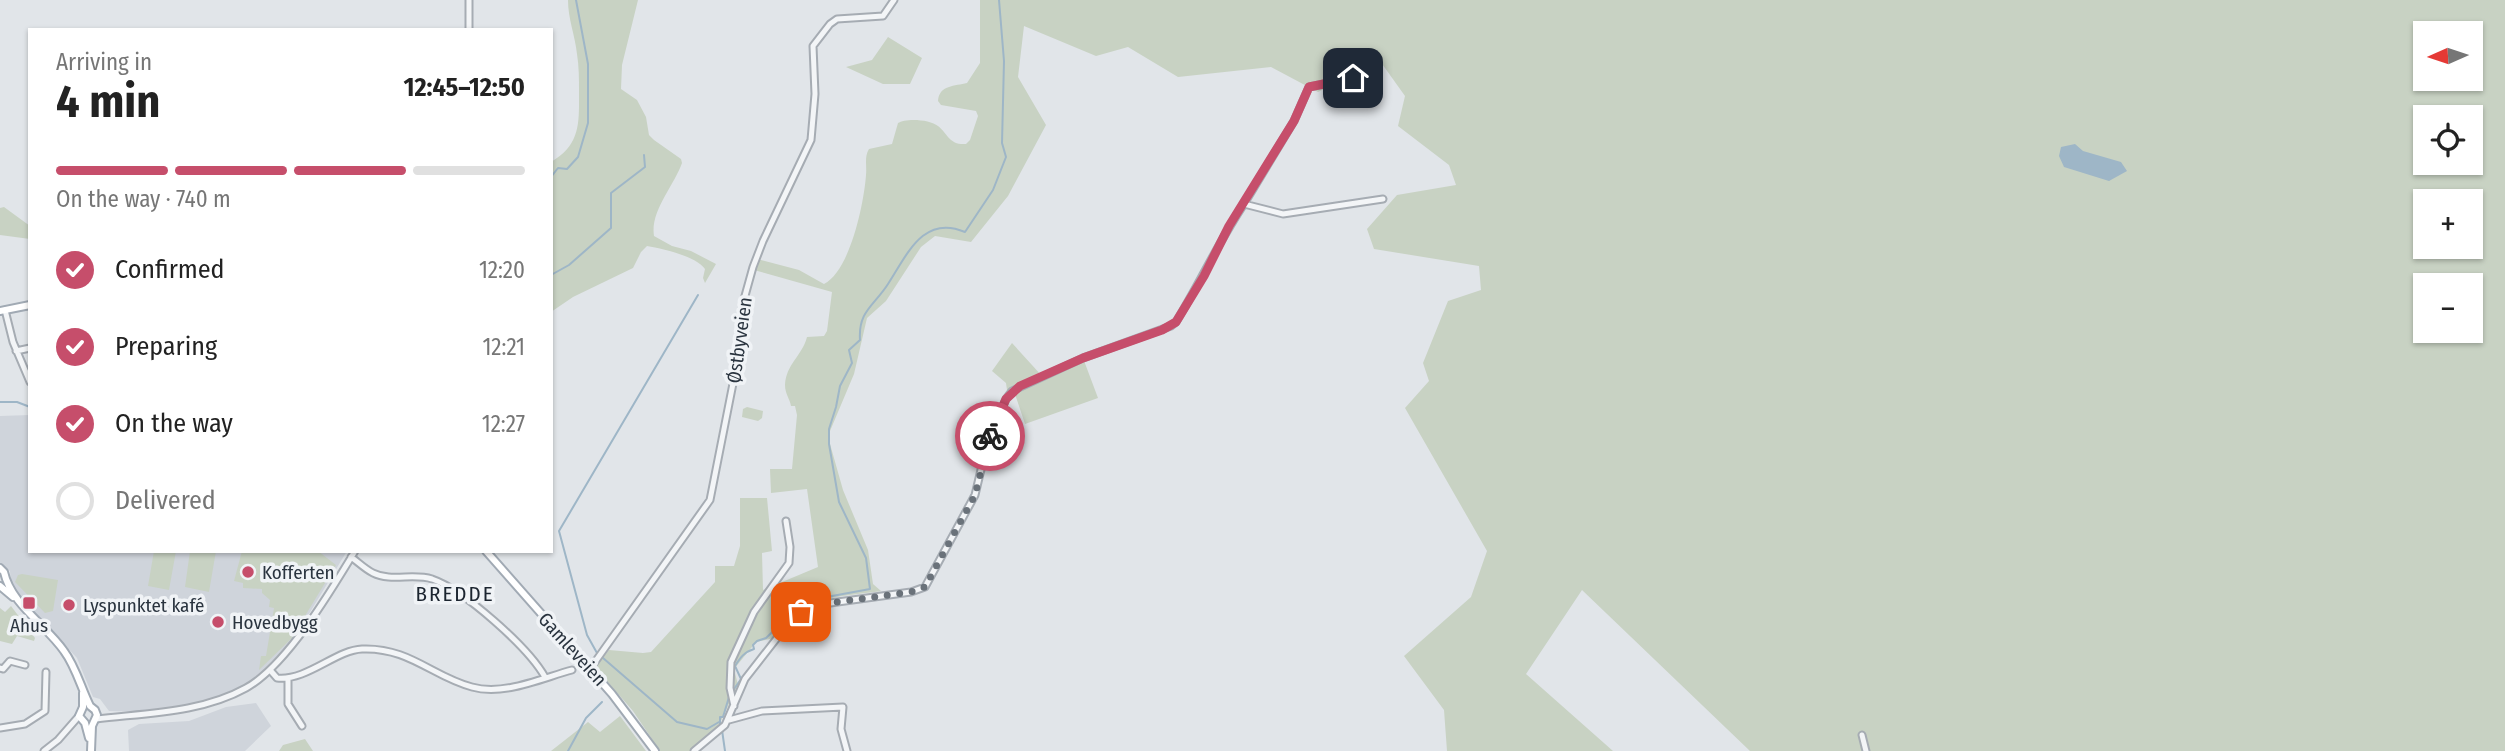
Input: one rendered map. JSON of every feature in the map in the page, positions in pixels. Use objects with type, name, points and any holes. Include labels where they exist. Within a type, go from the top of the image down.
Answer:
[{"type":"main road","points":[[2,311],[28,305]]},
{"type":"main road","name":"Gamleveien","points":[[488,553],[590,669],[655,751]]},
{"type":"main road","points":[[0,568],[4,572],[2,584],[63,649],[75,670],[87,707],[91,747]]},
{"type":"main road","points":[[87,707],[89,719]]},
{"type":"street","points":[[469,0],[469,28]]},
{"type":"street","name":"Østbyveien","points":[[590,669],[710,500],[741,344],[740,321],[746,291],[763,241],[811,140],[815,94],[813,46],[837,19],[883,16],[894,0]]},
{"type":"street","points":[[694,751],[729,720],[745,679],[784,629],[801,612],[823,604],[911,592],[925,587],[975,495],[988,440],[1006,399],[1020,386],[1073,362],[1171,326],[1294,121],[1309,87],[1353,78],[1366,69]]},
{"type":"street","points":[[1244,204],[1283,214],[1383,199]]},
{"type":"street","points":[[2,311],[28,378]]},
{"type":"street","points":[[16,351],[28,348]]},
{"type":"street","points":[[734,706],[730,688],[731,662],[754,612],[789,563],[790,547],[786,521]]},
{"type":"street","points":[[44,751],[70,727],[89,719],[168,712],[204,704],[243,690],[270,670],[298,637],[353,554],[374,573],[385,577],[428,578],[444,584],[477,606],[516,643],[545,677]]},
{"type":"street","points":[[270,670],[277,678],[288,678],[355,650],[365,649],[401,654],[418,660],[473,688],[500,688],[572,670]]},
{"type":"street","points":[[0,668],[3,669],[10,661],[25,665]]},
{"type":"street","points":[[0,728],[25,724],[45,711],[46,673]]},
{"type":"street","points":[[288,678],[288,704],[302,726]]},
{"type":"street","points":[[729,720],[762,711],[840,706],[843,707],[842,729],[847,751]]},
{"type":"street","points":[[1861,735],[1866,751]]},
{"type":"shaded area","points":[[28,415],[28,553],[346,553],[292,642],[254,681],[204,703],[144,712],[109,711],[100,699],[93,697],[77,658],[14,590],[10,571],[0,566],[0,416]]},
{"type":"shaded area","points":[[256,703],[271,726],[245,751],[129,751],[128,730],[139,724],[189,721],[226,707]]},
{"type":"green space","points":[[568,0],[638,0],[622,65],[621,89],[637,100],[646,117],[649,135],[681,159],[682,163],[659,208],[654,236],[716,264],[705,283],[705,269],[701,264],[679,254],[647,246],[633,268],[573,297],[553,311],[553,161],[573,140],[579,113],[578,63]]},
{"type":"green space","points":[[980,0],[2505,0],[2505,751],[1750,751],[1582,590],[1526,674],[1613,751],[1447,751],[1444,710],[1404,656],[1471,597],[1487,551],[1405,408],[1429,381],[1423,363],[1448,301],[1481,290],[1479,266],[1374,249],[1367,229],[1397,195],[1456,185],[1449,165],[1398,126],[1405,96],[1380,61],[1318,92],[1271,67],[1178,77],[1128,47],[1096,56],[1024,26],[1018,77],[1046,125],[1008,196],[971,242],[935,236],[921,247],[886,301],[867,318],[854,374],[830,431],[830,444],[843,490],[868,550],[873,584],[881,591],[834,598],[808,606],[785,624],[774,638],[756,642],[734,669],[738,685],[719,725],[691,751],[660,751],[633,711],[599,672],[597,665],[609,650],[651,652],[715,582],[715,566],[734,566],[740,546],[740,498],[767,498],[772,551],[762,553],[763,590],[818,567],[807,489],[771,493],[770,469],[792,469],[797,415],[786,391],[786,378],[807,337],[824,336],[827,331],[832,292],[754,270],[757,259],[799,270],[824,284],[833,277],[854,235],[862,202],[869,149],[892,144],[898,123],[912,120],[934,124],[953,141],[966,144],[970,140],[978,116],[976,111],[941,105],[938,101],[944,89],[967,83],[980,63]]},
{"type":"green space","points":[[888,37],[922,58],[910,84],[883,84],[846,67],[872,60]]},
{"type":"green space","points":[[4,207],[28,225],[28,239],[0,235],[0,208]]},
{"type":"green space","points":[[1012,343],[1042,376],[1083,358],[1098,398],[1025,424],[1015,394],[1007,390],[1006,383],[992,371]]},
{"type":"green space","points":[[747,407],[763,411],[762,418],[758,421],[742,417],[743,409]]},
{"type":"green space","points":[[154,553],[176,553],[169,590],[148,586]]},
{"type":"green space","points":[[190,553],[216,553],[209,592],[185,587]]},
{"type":"green space","points":[[241,553],[321,553],[336,565],[291,639],[259,670],[261,656],[266,656],[274,608],[269,607],[270,600],[262,593],[262,589],[243,588],[243,583],[234,581]]},
{"type":"green space","points":[[18,575],[58,580],[53,611],[45,613],[15,582]]},
{"type":"green space","points":[[11,606],[35,638],[34,641],[17,636],[12,644],[0,641],[0,608],[5,612]]},
{"type":"green space","points":[[620,716],[646,751],[551,751],[588,722],[600,732]]},
{"type":"green space","points":[[305,739],[313,751],[279,751],[283,745]]},
{"type":"water","points":[[2075,144],[2083,151],[2121,162],[2127,171],[2109,181],[2064,167],[2059,156],[2061,147]]},
{"type":"waterway","points":[[553,174],[558,168],[567,169],[578,157],[588,123],[588,64],[576,0]]},
{"type":"waterway","points":[[732,692],[741,679],[735,666],[741,658],[805,601],[870,589],[866,558],[839,502],[829,429],[840,386],[852,363],[849,350],[860,340],[862,322],[868,309],[883,292],[918,240],[938,228],[965,232],[993,190],[1006,157],[1002,143],[1004,61],[999,0]]},
{"type":"waterway","points":[[553,274],[569,265],[611,228],[611,193],[645,167],[644,155]]},
{"type":"waterway","points":[[597,653],[587,635],[559,531],[698,295]]},
{"type":"waterway","points":[[0,402],[17,402],[28,406]]},
{"type":"waterway","points":[[603,658],[677,722],[707,729],[719,722]]},
{"type":"waterway","points":[[720,725],[720,717],[723,717],[729,697]]},
{"type":"waterway","points":[[568,751],[586,718],[602,702]]},
{"type":"waterway","points":[[722,730],[725,751]]},
{"type":"way so far","points":[[801,612],[823,604],[911,592],[925,587],[975,495],[990,436]]},
{"type":"place","name":"Kofferten","points":[[248,572]]},
{"type":"place","name":"Ahus","points":[[29,603]]},
{"type":"place","name":"Lyspunktet kafé","points":[[69,605]]},
{"type":"place","name":"Hovedbygg","points":[[218,622]]},
{"type":"district","name":"BREDDE","points":[[455,594]]},
{"type":"route","points":[[990,436],[1006,399],[1020,386],[1176,322],[1204,276],[1229,226],[1294,121],[1309,87],[1353,78]]}]
